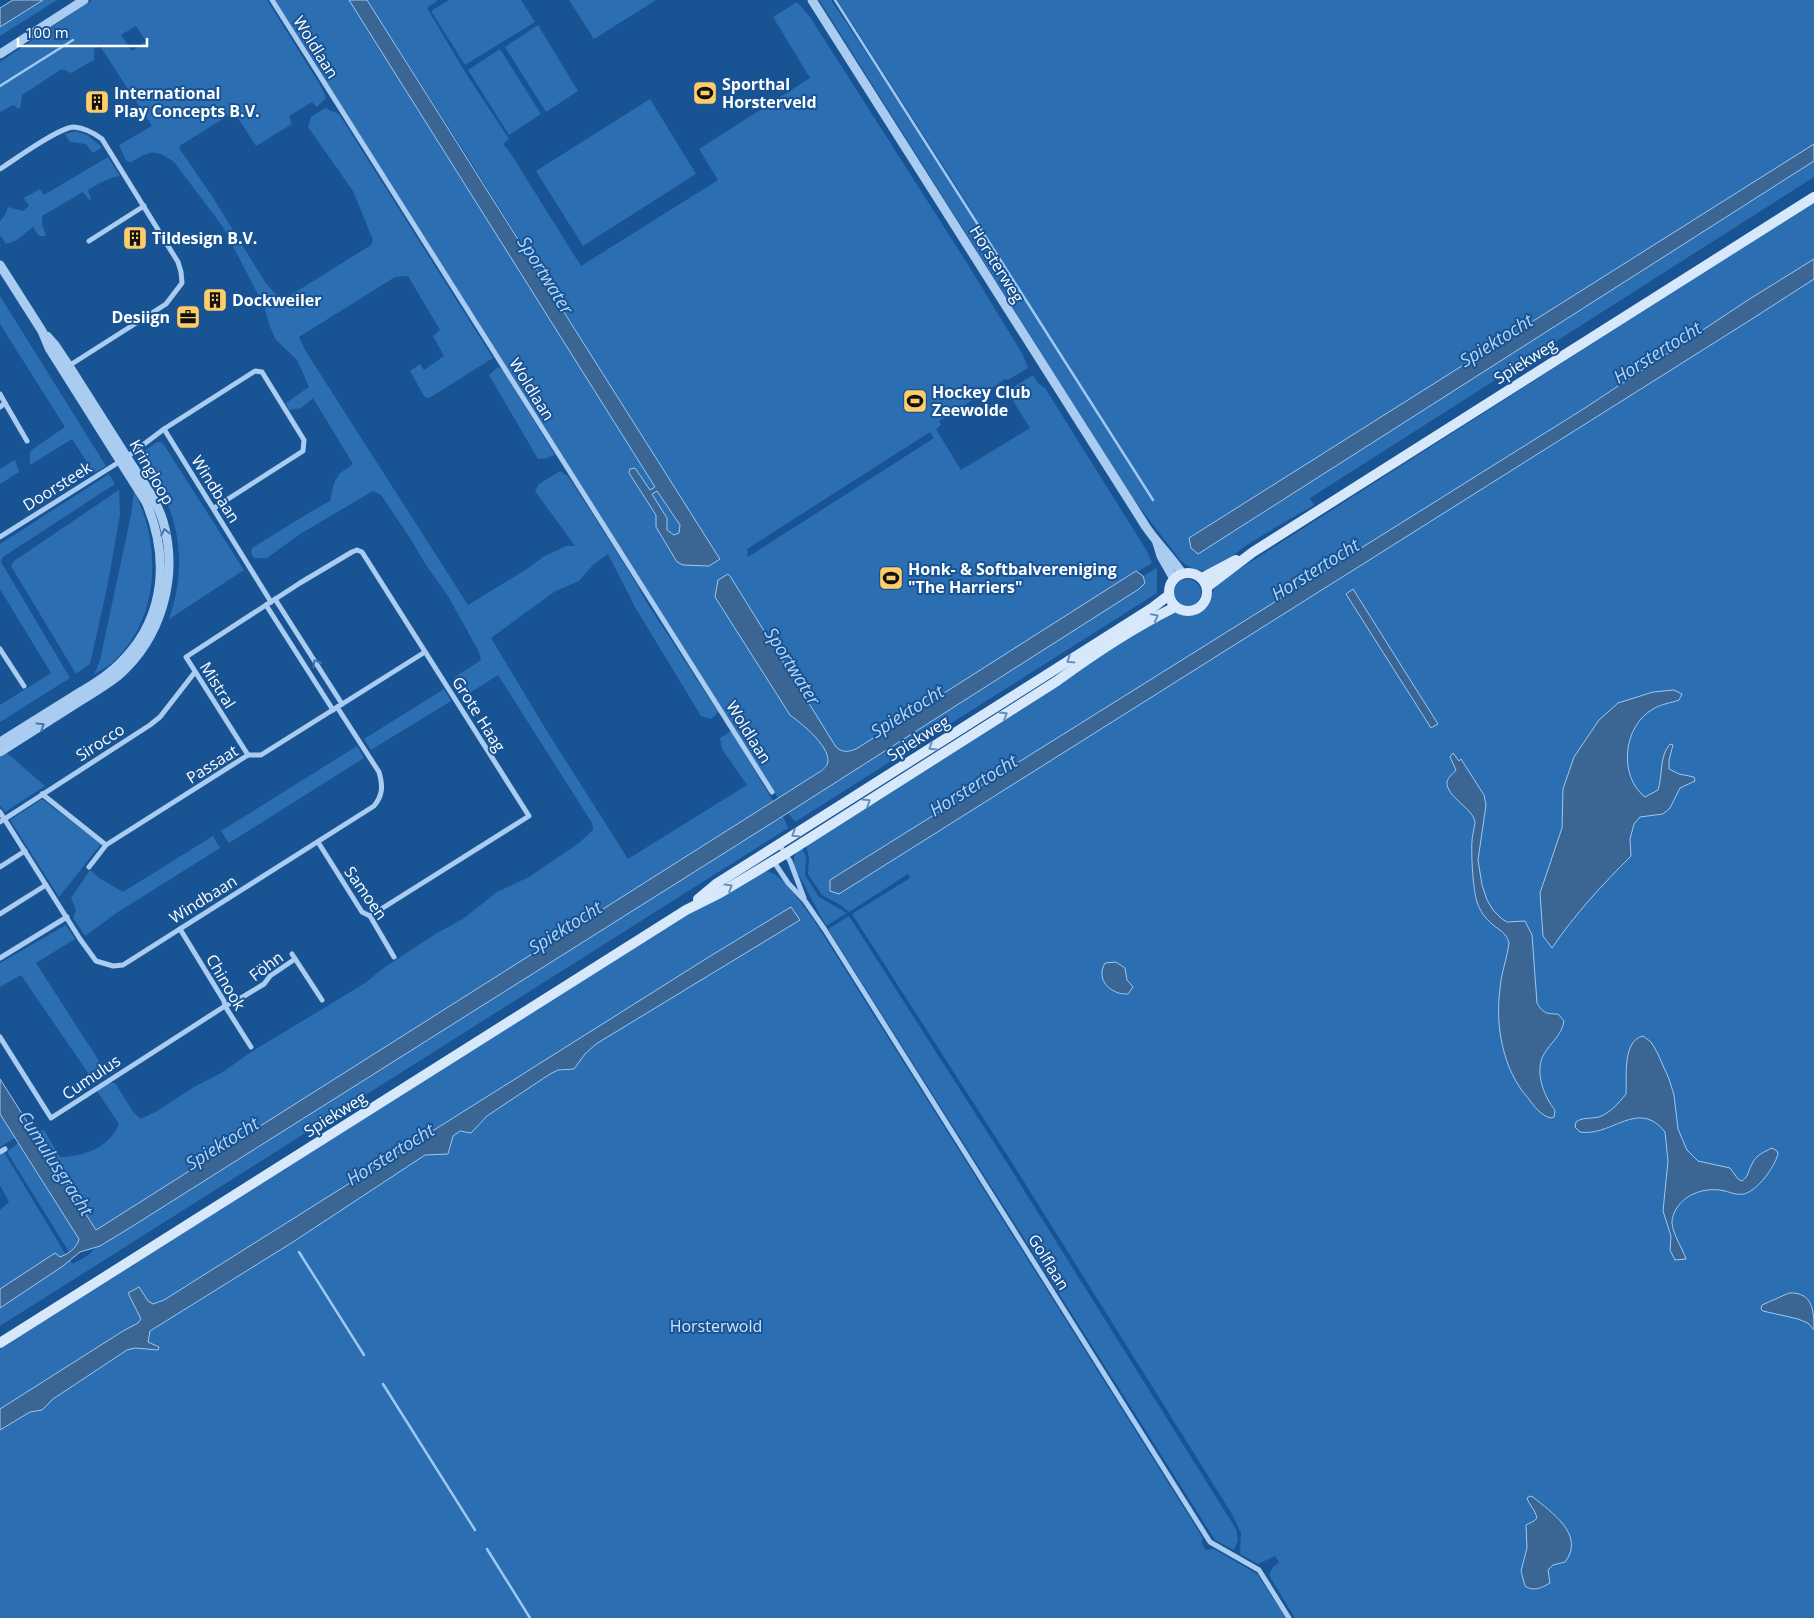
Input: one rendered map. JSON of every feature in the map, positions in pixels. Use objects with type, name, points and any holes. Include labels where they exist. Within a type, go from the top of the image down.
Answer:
[{"type":"main road","name":"Spiekweg","points":[[1205,582],[1222,566],[1253,552],[1814,197]]},
{"type":"main road","points":[[1196,574],[1205,582],[1208,595],[1205,603],[1199,609],[1191,612],[1182,611],[1175,607],[1169,595],[1170,584],[1178,576],[1196,574]]},
{"type":"main road","name":"Spiekweg","points":[[0,1343],[686,910],[720,893],[771,856],[779,844],[1152,608],[1169,595]]},
{"type":"main road","name":"Spiekweg","points":[[771,856],[785,854],[1057,681],[1136,627],[1175,607]]},
{"type":"street","points":[[0,54],[84,0]]},
{"type":"street","name":"Woldlaan","points":[[272,0],[772,792]]},
{"type":"street","name":"Horsterweg","points":[[812,0],[1157,543],[1168,553],[1178,576]]},
{"type":"street","points":[[0,169],[53,135],[72,127],[83,129],[102,139],[178,262],[182,272],[182,283],[166,304],[66,368]]},
{"type":"street","points":[[89,241],[144,206]]},
{"type":"street","name":"Kringloop","points":[[0,265],[42,330],[55,345],[66,368],[123,459],[152,496],[163,520],[168,547],[169,577],[163,605],[154,629],[129,665],[117,676],[1,746]]},
{"type":"street","points":[[123,459],[164,429],[255,371],[262,372],[304,440],[303,451],[214,508]]},
{"type":"street","points":[[0,394],[27,442]]},
{"type":"street","points":[[0,407],[6,403]]},
{"type":"street","name":"Windbaan","points":[[0,812],[2,821],[25,851],[96,961],[113,966],[123,965],[374,806],[380,798],[382,782],[379,772],[273,600],[164,429]]},
{"type":"street","name":"Doorsteek","points":[[0,537],[123,459]]},
{"type":"street","name":"Grote Haag","points":[[273,600],[352,552],[357,550],[362,552],[529,816],[370,916]]},
{"type":"street","points":[[266,605],[273,600]]},
{"type":"street","name":"Windbaan","points":[[266,605],[338,707]]},
{"type":"street","name":"Mistral","points":[[248,755],[186,657],[266,605]]},
{"type":"street","points":[[0,649],[24,686]]},
{"type":"street","name":"Passaat","points":[[89,867],[106,845],[248,755],[261,756],[425,652]]},
{"type":"street","name":"Sirocco","points":[[2,821],[150,725],[160,717],[196,672]]},
{"type":"street","points":[[42,794],[106,845]]},
{"type":"street","name":"Samoen","points":[[318,842],[362,912],[370,916],[394,957]]},
{"type":"street","name":"Golflaan","points":[[779,844],[798,880],[805,901]]},
{"type":"street","points":[[0,867],[25,851]]},
{"type":"street","name":"Golflaan","points":[[771,856],[788,883],[805,901],[1210,1542],[1259,1570],[1289,1618]]},
{"type":"street","points":[[0,914],[46,885]]},
{"type":"street","points":[[0,958],[67,918]]},
{"type":"street","name":"Chinook","points":[[180,928],[251,1047]]},
{"type":"street","name":"Föhn","points":[[292,954],[322,1000]]},
{"type":"street","name":"Föhn","points":[[225,1006],[236,1002],[264,984],[270,976],[295,959]]},
{"type":"street","name":"Cumulus","points":[[0,1037],[51,1118],[225,1006]]},
{"type":"green space","points":[[43,0],[57,0],[0,36],[0,27]]},
{"type":"green space","points":[[92,0],[267,0],[322,88],[326,98],[317,107],[312,102],[289,116],[292,124],[256,146],[234,112],[179,148],[212,196],[265,282],[278,297],[286,298],[371,245],[373,240],[353,191],[308,127],[311,117],[325,108],[339,114],[493,358],[431,397],[427,398],[424,396],[410,371],[420,364],[424,370],[444,356],[433,336],[440,330],[408,276],[395,277],[299,337],[305,350],[468,605],[543,557],[566,546],[575,546],[535,491],[539,484],[560,471],[568,476],[630,573],[649,606],[718,712],[711,719],[701,716],[635,607],[608,554],[594,564],[579,581],[554,592],[491,638],[545,728],[628,859],[747,785],[722,749],[720,738],[731,731],[773,801],[96,1230],[34,1133],[44,1130],[60,1157],[87,1153],[103,1145],[115,1132],[119,1124],[97,1091],[109,1083],[115,1083],[134,1113],[141,1119],[157,1111],[365,983],[385,967],[437,933],[463,919],[497,892],[529,877],[579,843],[593,830],[592,823],[498,675],[465,696],[458,691],[454,682],[455,677],[481,660],[479,652],[448,596],[381,495],[373,491],[300,534],[267,558],[254,558],[251,553],[252,548],[330,501],[334,483],[339,474],[353,464],[313,398],[301,408],[289,410],[286,403],[309,387],[297,360],[276,340],[264,306],[223,227],[174,162],[157,153],[148,153],[131,162],[126,161],[119,145],[152,126],[100,46],[94,49],[94,60],[71,73],[62,69],[22,95],[20,109],[13,105],[0,112],[0,62]],"holes":[[[136,26],[146,41],[132,51],[121,35]]]},
{"type":"green space","points":[[274,0],[349,0],[655,487],[650,491],[635,468],[630,469],[629,473],[656,515],[656,527],[677,562],[719,559],[469,159],[367,0],[438,0],[427,8],[465,72],[509,139],[503,144],[581,266],[718,180],[699,149],[810,78],[773,17],[797,2],[810,17],[967,263],[1023,355],[1028,368],[1008,380],[1005,379],[939,421],[941,425],[936,429],[961,470],[1030,428],[1007,391],[1033,375],[1039,384],[1045,388],[1147,551],[1152,563],[1136,571],[856,749],[850,751],[841,750],[836,747],[730,576],[728,574],[718,580],[715,597],[790,714],[821,744],[828,759],[827,765],[822,771],[778,798]],"holes":[[[930,432],[934,438],[748,557],[747,549]]]},
{"type":"green space","points":[[449,0],[521,0],[535,22],[465,65],[431,11]]},
{"type":"green space","points":[[569,0],[656,0],[594,39]]},
{"type":"green space","points":[[819,0],[831,0],[979,222],[837,0],[1814,0],[1814,147],[1732,196],[1189,538],[1190,546],[1198,554],[1814,161],[1814,177],[1310,498],[1314,505],[1247,545],[1218,566],[1208,570],[1196,570],[1180,560],[1134,500]]},
{"type":"green space","points":[[538,25],[578,91],[546,112],[505,47]]},
{"type":"green space","points":[[500,49],[541,114],[509,135],[468,70]]},
{"type":"green space","points":[[650,99],[696,174],[583,246],[536,171]]},
{"type":"green space","points":[[75,131],[87,135],[102,147],[93,153],[86,144],[70,142],[65,134]]},
{"type":"green space","points":[[108,157],[120,176],[108,179],[88,190],[91,199],[89,200],[83,192],[42,216],[42,224],[46,236],[39,236],[33,227],[17,240],[6,244],[0,235],[0,221],[8,207],[23,211],[29,206],[24,198],[40,189],[44,195]]},
{"type":"green space","points":[[1814,202],[1814,259],[1748,300],[1585,408],[830,880],[830,890],[839,894],[1814,279],[1814,1618],[1295,1618],[1269,1575],[1273,1567],[1279,1562],[1275,1556],[1258,1564],[1240,1554],[1241,1533],[1232,1514],[1011,1161],[852,914],[910,878],[908,874],[849,912],[822,895],[808,874],[809,857],[805,843],[1102,652],[1174,612],[1191,615],[1200,612],[1207,605],[1214,588],[1219,582]]},
{"type":"green space","points":[[0,296],[106,466],[94,473],[72,439],[30,465],[30,452],[65,427],[0,324]]},
{"type":"green space","points":[[498,367],[503,370],[555,455],[538,459],[489,375]]},
{"type":"green space","points":[[157,442],[161,442],[164,445],[244,570],[169,619],[174,603],[179,571],[177,538],[174,522],[159,486],[139,455]]},
{"type":"green space","points":[[15,460],[19,472],[0,484],[0,469]]},
{"type":"green space","points":[[109,474],[115,484],[3,557],[1,562],[70,678],[0,722],[0,705],[51,673],[0,589],[0,544]]},
{"type":"green space","points":[[119,490],[120,515],[107,588],[90,664],[76,674],[11,566],[14,561]]},
{"type":"green space","points":[[134,491],[143,512],[149,534],[152,557],[152,581],[148,603],[140,625],[129,645],[111,664],[94,675],[100,660],[131,515]]},
{"type":"green space","points":[[657,491],[681,525],[679,533],[674,535],[667,530],[667,518],[652,494]]},
{"type":"green space","points":[[1157,568],[1157,593],[795,822],[788,813],[1139,589],[1145,583],[1143,576]]},
{"type":"green space","points":[[1187,579],[1197,583],[1201,593],[1197,603],[1187,607],[1177,603],[1173,593],[1177,583]]},
{"type":"green space","points":[[444,689],[451,701],[371,750],[364,739]]},
{"type":"green space","points":[[357,746],[364,758],[229,843],[221,831]]},
{"type":"green space","points":[[7,753],[45,786],[5,812],[0,805],[0,757]]},
{"type":"green space","points":[[42,799],[101,844],[59,897],[10,820]]},
{"type":"green space","points":[[783,816],[788,828],[0,1326],[0,1308],[70,1260],[72,1264],[89,1255],[95,1248]]},
{"type":"green space","points":[[213,836],[220,848],[118,912],[85,936],[73,918],[76,910],[71,898],[90,870],[99,878],[123,892]]},
{"type":"green space","points":[[802,847],[806,857],[805,875],[819,897],[847,913],[826,926],[795,868],[794,856]]},
{"type":"green space","name":"Horsterwold","points":[[762,872],[770,872],[776,875],[796,897],[819,928],[1201,1535],[1203,1539],[1201,1542],[1206,1550],[1214,1549],[1257,1574],[1286,1618],[0,1618],[0,1430],[30,1412],[42,1410],[53,1399],[127,1350],[148,1342],[150,1331],[293,1242],[425,1155],[444,1154],[449,1150],[453,1136],[460,1131],[471,1133],[487,1116],[550,1074],[558,1070],[574,1069],[585,1054],[596,1044],[791,907],[164,1300],[153,1304],[148,1301],[139,1288],[128,1293],[141,1319],[138,1323],[0,1409],[0,1349],[695,909]]},
{"type":"green space","points":[[849,916],[1007,1163],[1236,1529],[1238,1540],[1234,1550],[1215,1540],[828,929]]},
{"type":"green space","points":[[66,925],[75,939],[36,963],[108,1075],[95,1083],[21,975],[0,987],[0,963]]},
{"type":"green space","points":[[0,1114],[15,1138],[0,1147]]},
{"type":"green space","points":[[18,1143],[79,1239],[78,1244],[69,1252],[7,1152]]},
{"type":"green space","points":[[4,1152],[66,1255],[60,1257],[55,1254],[0,1289],[0,1210],[9,1202],[0,1185],[0,1155]]},
{"type":"shaded area","points":[[13,0],[43,0],[0,27],[0,8]]},
{"type":"shaded area","points":[[349,0],[367,0],[720,559],[709,566],[683,565],[677,562],[656,527],[656,515],[629,473],[630,469],[635,468],[650,490],[655,487]],"holes":[[[657,491],[680,525],[679,533],[674,535],[667,530],[667,518],[652,494]]]},
{"type":"shaded area","points":[[1814,144],[1814,161],[1198,554],[1191,548],[1189,538]]},
{"type":"shaded area","points":[[1814,259],[1814,279],[1752,319],[839,894],[830,891],[830,880],[1585,408],[1748,300]]},
{"type":"shaded area","points":[[1136,571],[1143,576],[1145,583],[1139,589],[128,1229],[100,1246],[80,1252],[63,1266],[0,1308],[0,1289],[55,1253],[60,1257],[69,1252],[74,1248],[79,1239],[0,1114],[0,1079],[96,1230],[827,765],[826,752],[821,744],[790,715],[715,597],[718,580],[728,574],[730,576],[836,747],[841,750],[850,751],[856,749]]},
{"type":"shaded area","points":[[1353,589],[1438,724],[1431,728],[1346,594]]},
{"type":"shaded area","points":[[1674,690],[1682,694],[1679,700],[1653,709],[1635,727],[1630,739],[1628,752],[1631,777],[1636,788],[1645,797],[1658,790],[1664,754],[1670,744],[1673,745],[1669,769],[1679,774],[1694,777],[1695,781],[1680,788],[1670,808],[1663,814],[1640,817],[1634,824],[1630,839],[1631,856],[1589,900],[1552,948],[1543,936],[1540,893],[1562,828],[1563,789],[1574,757],[1599,720],[1618,703],[1653,692]]},
{"type":"shaded area","points":[[1453,753],[1459,761],[1461,759],[1484,795],[1486,805],[1478,860],[1482,885],[1487,900],[1493,910],[1507,922],[1525,921],[1532,935],[1537,1003],[1543,1011],[1558,1014],[1564,1021],[1559,1034],[1544,1054],[1540,1068],[1544,1091],[1555,1110],[1554,1117],[1551,1118],[1538,1110],[1519,1087],[1512,1074],[1503,1047],[1500,1032],[1499,1003],[1509,943],[1504,934],[1485,917],[1477,902],[1473,881],[1472,854],[1475,822],[1470,812],[1455,798],[1448,787],[1447,782],[1456,770],[1450,757]]},
{"type":"shaded area","points":[[791,907],[800,920],[596,1044],[585,1054],[574,1069],[558,1070],[550,1074],[487,1116],[471,1133],[460,1131],[453,1136],[448,1154],[425,1155],[293,1242],[150,1331],[148,1342],[159,1347],[158,1350],[135,1348],[127,1350],[53,1399],[42,1410],[30,1412],[0,1430],[0,1409],[138,1323],[141,1319],[128,1293],[139,1287],[148,1301],[153,1304],[164,1300]]},
{"type":"shaded area","points":[[1116,962],[1125,968],[1127,980],[1133,987],[1128,994],[1116,992],[1103,981],[1102,969],[1105,963]]},
{"type":"shaded area","points":[[1643,1036],[1651,1042],[1669,1079],[1674,1095],[1678,1129],[1687,1150],[1698,1161],[1730,1168],[1738,1179],[1742,1181],[1760,1154],[1772,1148],[1778,1154],[1765,1178],[1749,1192],[1739,1194],[1719,1190],[1706,1190],[1688,1197],[1679,1205],[1674,1213],[1672,1223],[1686,1259],[1675,1260],[1670,1250],[1671,1236],[1663,1211],[1668,1161],[1665,1132],[1655,1122],[1645,1118],[1635,1118],[1592,1132],[1580,1132],[1575,1127],[1578,1120],[1599,1117],[1607,1113],[1626,1094],[1626,1069],[1629,1052],[1636,1039]]},
{"type":"shaded area","points":[[1789,1293],[1803,1296],[1807,1299],[1812,1310],[1814,1330],[1808,1323],[1798,1319],[1761,1309],[1762,1305]]},
{"type":"shaded area","points":[[1530,1496],[1549,1510],[1564,1525],[1571,1543],[1570,1552],[1565,1562],[1553,1565],[1548,1570],[1550,1583],[1541,1588],[1534,1589],[1525,1586],[1521,1571],[1527,1548],[1526,1525],[1537,1518],[1527,1498]]},
{"type":"waterway","points":[[835,0],[1153,500]]},
{"type":"waterway","points":[[0,86],[73,40]]},
{"type":"waterway","points":[[299,1252],[364,1355]]},
{"type":"waterway","points":[[383,1384],[475,1530]]},
{"type":"waterway","points":[[487,1549],[530,1618]]},
{"type":"place","name":"Sporthal Horsterveld","points":[[705,93]]},
{"type":"place","name":"International Play Concepts B.V.","points":[[97,102]]},
{"type":"place","name":"Tildesign B.V.","points":[[135,238]]},
{"type":"place","name":"Dockweiler","points":[[215,300]]},
{"type":"place","name":"Desiign","points":[[188,317]]},
{"type":"place","name":"Hockey Club Zeewolde","points":[[915,401]]},
{"type":"place","name":"Honk- & Softbalvereniging \"The Harriers\"","points":[[891,578]]},
{"type":"water label","name":"Sportwater","points":[[546,275]]},
{"type":"water label","name":"Spiektocht","points":[[1496,340]]},
{"type":"water label","name":"Horstertocht","points":[[1657,352]]},
{"type":"water label","name":"Horstertocht","points":[[1315,569]]},
{"type":"water label","name":"Sportwater","points":[[793,666]]},
{"type":"water label","name":"Spiektocht","points":[[907,711]]},
{"type":"water label","name":"Horstertocht","points":[[973,785]]},
{"type":"water label","name":"Spiektocht","points":[[565,927]]},
{"type":"water label","name":"Spiektocht","points":[[222,1143]]},
{"type":"water label","name":"Horstertocht","points":[[390,1154]]},
{"type":"water label","name":"Cumulusgracht","points":[[56,1163]]}]
